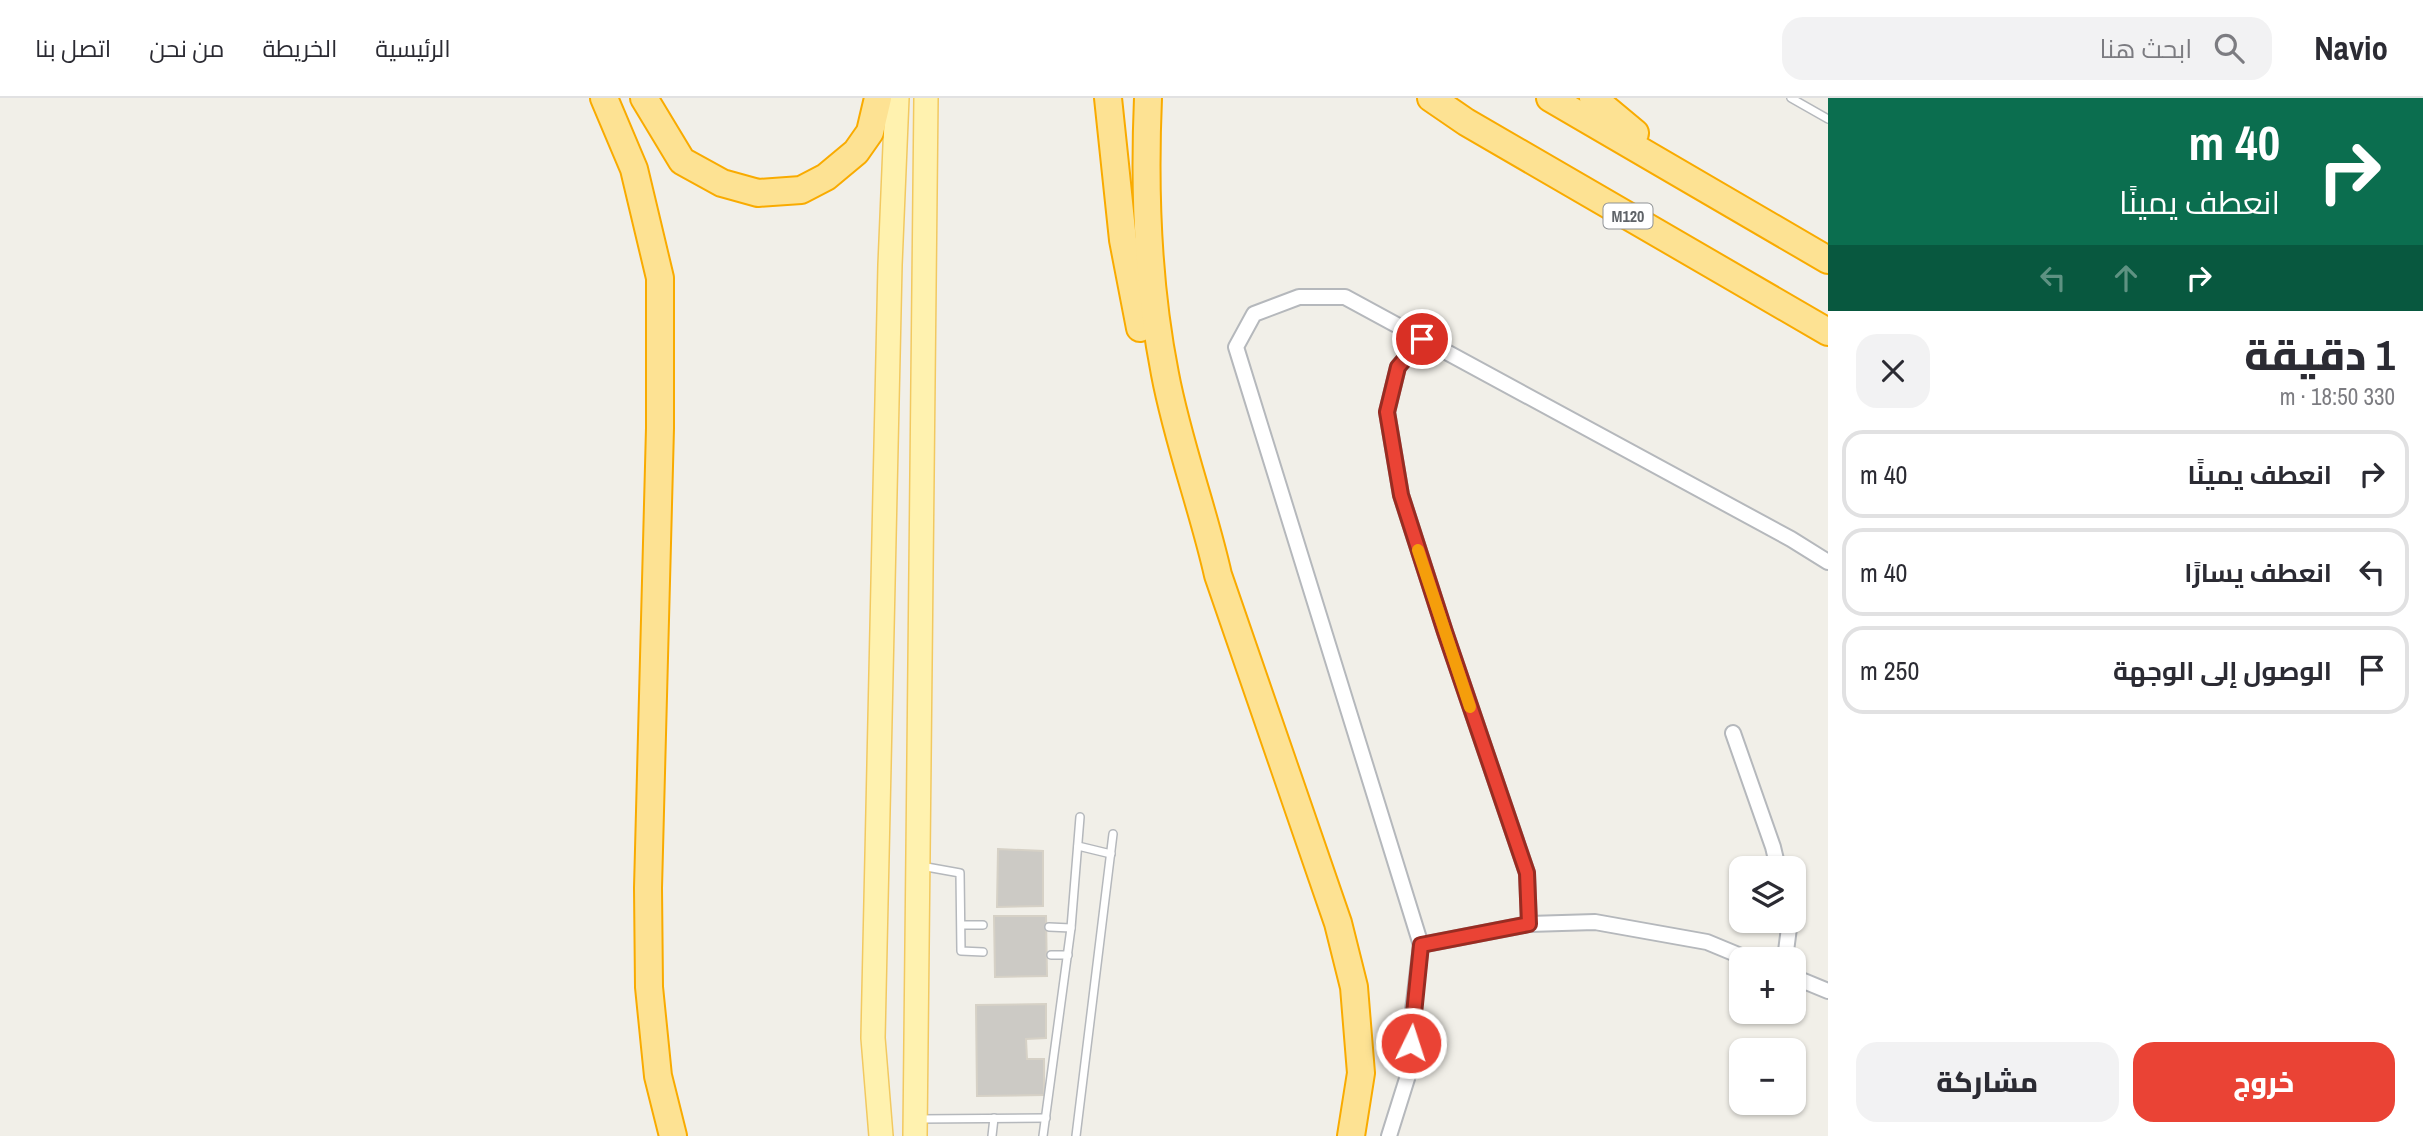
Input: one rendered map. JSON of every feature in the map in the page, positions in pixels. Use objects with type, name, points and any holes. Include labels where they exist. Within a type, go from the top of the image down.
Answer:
[{"type":"highway","points":[[604,98],[634,169],[660,278],[660,428],[648,875],[649,987],[658,1076],[673,1136]]},
{"type":"highway","points":[[644,98],[682,161],[722,183],[758,193],[801,190],[826,177],[856,152],[870,132],[878,98]]},
{"type":"highway","points":[[1108,98],[1123,240],[1149,373],[1197,530],[1218,575],[1338,923],[1354,987],[1361,1073],[1351,1136]]},
{"type":"highway","points":[[1148,98],[1146,158],[1153,305],[1165,376],[1218,575]]},
{"type":"highway","name":"M120","points":[[1430,98],[1466,122],[1828,332]]},
{"type":"highway","points":[[1550,98],[1828,260]]},
{"type":"highway","points":[[1593,98],[1641,138],[1760,221]]},
{"type":"main road","points":[[881,1136],[873,1038],[890,265],[897,98]]},
{"type":"main road","points":[[915,1128],[926,98]]},
{"type":"street","points":[[1389,1136],[1410,1069],[1412,1018],[1421,945],[1236,347],[1254,314],[1299,297],[1345,297],[1779,532],[1828,562]]},
{"type":"street","points":[[1422,339],[1398,367],[1387,412],[1401,495],[1527,873],[1529,924]]},
{"type":"street","points":[[1733,733],[1775,856]]},
{"type":"street","points":[[1421,945],[1529,924],[1594,922],[1707,942],[1729,951]]},
{"type":"street","points":[[1806,982],[1828,991]]},
{"type":"lane","points":[[1791,98],[1828,119]]},
{"type":"lane","points":[[1043,1136],[1068,955],[1080,817]]},
{"type":"lane","points":[[1076,1136],[1114,834]]},
{"type":"lane","points":[[1078,846],[1111,854]]},
{"type":"lane","points":[[919,866],[960,873],[961,951],[983,952]]},
{"type":"lane","points":[[962,925],[983,925]]},
{"type":"lane","points":[[1049,928],[1071,928]]},
{"type":"lane","points":[[1051,955],[1068,955]]},
{"type":"lane","points":[[915,1128],[993,1118],[1046,1118]]},
{"type":"lane","points":[[992,1136],[993,1118]]},
{"type":"building","points":[[998,849],[1043,851],[1043,906],[997,907]]},
{"type":"building","points":[[994,916],[1046,916],[1047,976],[995,977]]},
{"type":"building","points":[[1046,1004],[1046,1038],[1026,1039],[1027,1059],[1044,1059],[1044,1095],[977,1096],[976,1005]]},
{"type":"slow traffic","points":[[1418,550],[1470,707]]},
{"type":"route","points":[[1411,1043],[1421,945],[1529,924],[1527,873],[1401,495],[1387,412],[1398,367],[1422,339]]}]
